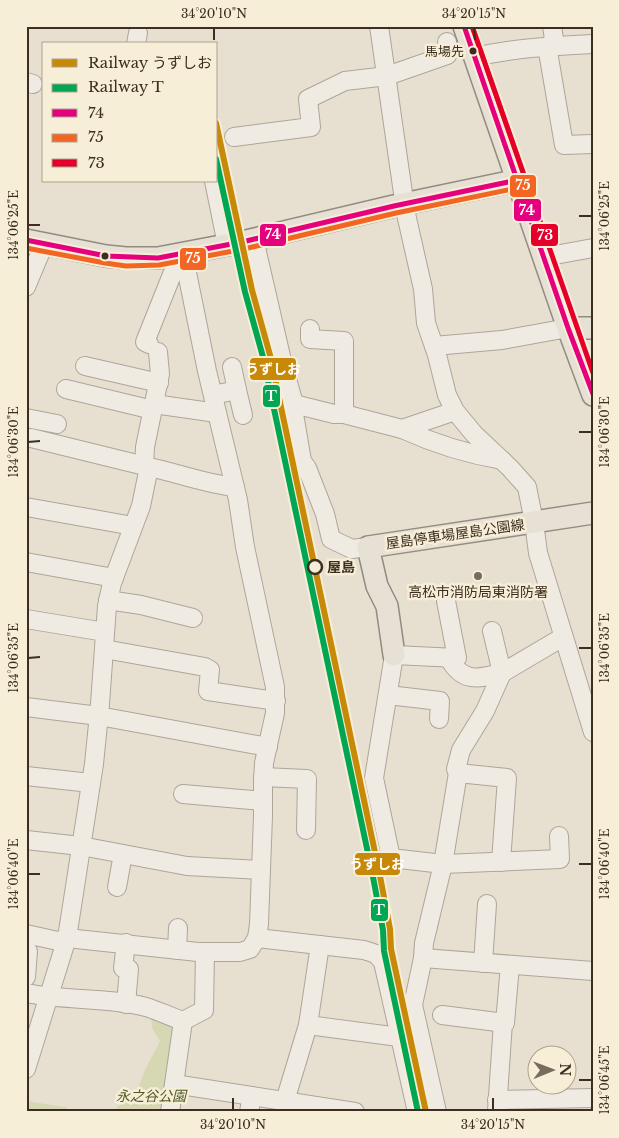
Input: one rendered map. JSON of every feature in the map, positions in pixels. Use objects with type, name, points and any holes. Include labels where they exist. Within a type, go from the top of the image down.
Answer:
[{"type":"main road","points":[[464,26],[568,328],[593,394]]},
{"type":"main road","points":[[35,242],[126,258],[158,258],[185,261],[227,245],[518,180]]},
{"type":"main road","points":[[568,328],[593,328]]},
{"type":"main road","name":"屋島停車場屋島公園線","points":[[394,655],[387,606],[377,586],[368,547],[593,513]]},
{"type":"street","points":[[379,26],[405,204],[423,289],[426,323],[447,395],[456,411],[474,434],[527,487],[538,553],[593,732]]},
{"type":"street","points":[[552,26],[551,46],[564,146],[593,144]]},
{"type":"street","points":[[234,137],[311,127],[308,99],[345,81],[387,76],[447,55],[447,42]]},
{"type":"street","points":[[475,57],[551,46],[593,44]]},
{"type":"street","points":[[214,182],[227,245]]},
{"type":"street","points":[[254,239],[283,365],[294,404],[293,408],[302,461],[307,468],[325,514],[331,539],[352,549],[368,547]]},
{"type":"street","points":[[26,287],[35,242]]},
{"type":"street","points":[[544,257],[593,248]]},
{"type":"street","points":[[26,1069],[67,938],[91,782],[99,716],[108,600],[114,578],[141,506],[146,467],[145,447],[160,374],[154,348],[145,342],[173,272],[185,261]]},
{"type":"street","points":[[26,977],[27,942],[58,941],[67,938],[177,950],[240,952],[250,949],[257,938],[263,777],[276,701],[275,687],[245,547],[235,488],[185,261]]},
{"type":"street","points":[[434,346],[502,340],[568,328]]},
{"type":"street","points":[[310,329],[310,339],[344,341],[344,414]]},
{"type":"street","points":[[85,366],[159,383]]},
{"type":"street","points":[[232,367],[243,414]]},
{"type":"street","points":[[66,389],[154,407],[217,413]]},
{"type":"street","points":[[213,395],[237,390]]},
{"type":"street","points":[[294,404],[334,414],[344,414],[402,430],[474,455],[502,460]]},
{"type":"street","points":[[402,430],[456,411]]},
{"type":"street","points":[[26,418],[56,424]]},
{"type":"street","points":[[31,438],[170,472],[212,485],[235,488]]},
{"type":"street","points":[[26,507],[133,526]]},
{"type":"street","points":[[26,562],[114,578]]},
{"type":"street","points":[[108,600],[141,605],[192,618]]},
{"type":"street","points":[[446,601],[457,658],[394,655],[374,778],[391,858],[443,864],[560,860],[559,836]]},
{"type":"street","points":[[26,619],[205,667],[210,670],[208,691],[276,701]]},
{"type":"street","points":[[437,1112],[413,1004],[423,958],[424,943],[443,864],[458,773],[456,769],[461,750],[485,711],[502,673],[492,631]]},
{"type":"street","points":[[450,658],[453,665],[462,675],[467,677],[502,673],[563,637]]},
{"type":"street","points":[[388,695],[440,701],[439,719]]},
{"type":"street","points":[[26,708],[99,716],[268,747]]},
{"type":"street","points":[[458,773],[507,778],[501,862]]},
{"type":"street","points":[[26,776],[91,782]]},
{"type":"street","points":[[263,777],[307,779],[306,830]]},
{"type":"street","points":[[183,794],[263,802]]},
{"type":"street","points":[[26,840],[81,846],[187,866],[261,870]]},
{"type":"street","points":[[117,887],[123,854]]},
{"type":"street","points":[[483,963],[487,904]]},
{"type":"street","points":[[177,950],[178,928]]},
{"type":"street","points":[[257,938],[364,950],[376,954],[383,962],[417,1112]]},
{"type":"street","points":[[126,943],[124,968],[129,969],[126,1004]]},
{"type":"street","points":[[285,1101],[308,1025],[320,945]]},
{"type":"street","points":[[26,993],[49,998],[126,1004],[147,1008],[183,1021],[204,1010],[205,952]]},
{"type":"street","points":[[423,958],[593,970]]},
{"type":"street","points":[[510,965],[497,1106],[593,1098]]},
{"type":"street","points":[[442,1015],[504,1022]]},
{"type":"street","points":[[170,1112],[183,1021]]},
{"type":"street","points":[[308,1025],[399,1037]]},
{"type":"street","points":[[174,1084],[250,1104],[285,1101],[328,1110],[355,1112]]},
{"type":"green space","name":"永之谷公園","points":[[151,1014],[177,1025],[164,1112],[112,1112],[138,1089],[144,1072],[160,1041],[152,1028]]},
{"type":"green space","points":[[26,1101],[65,1107],[72,1112],[26,1112]]},
{"type":"rail line","name":"うずしお","points":[[218,132],[252,290],[270,355],[380,876],[390,929],[391,949],[426,1112]]},
{"type":"rail line","name":"T","points":[[218,168],[245,292],[263,357],[373,877],[383,930],[384,951],[418,1112]]},
{"type":"transit line","name":"74","points":[[464,26],[568,328],[593,394]]},
{"type":"transit line","name":"75","points":[[26,248],[126,266],[159,265],[244,249],[396,213],[522,187],[525,183],[525,178],[472,26]]},
{"type":"transit line","name":"73","points":[[472,26],[593,373]]},
{"type":"transit line","name":"74","points":[[26,240],[106,256],[158,258],[242,242],[394,206],[518,180]]},
{"type":"place","name":"馬場先","points":[[473,51]]},
{"type":"place","name":"屋島","points":[[315,567]]},
{"type":"place","name":"高松市消防局東消防署","points":[[478,576]]}]
